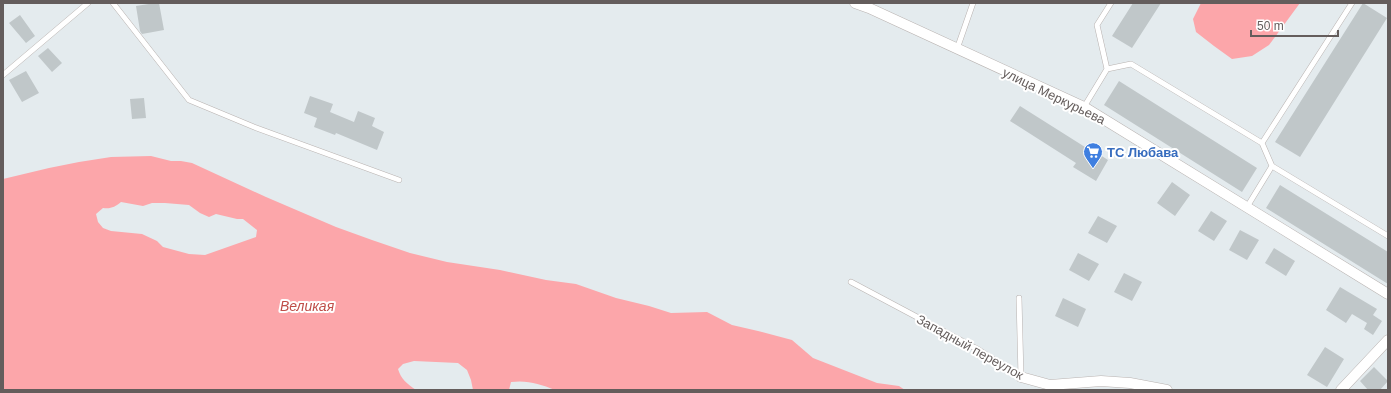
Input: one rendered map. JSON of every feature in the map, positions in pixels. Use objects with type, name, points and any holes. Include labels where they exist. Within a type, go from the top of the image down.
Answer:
[{"type":"street","name":"улица Меркурьева","points":[[855,3],[869,8],[1084,107],[1388,294]]},
{"type":"street","points":[[1341,390],[1388,340]]},
{"type":"street","name":"Западный переулок","points":[[1021,378],[1050,385],[1101,381],[1130,383],[1167,390]]},
{"type":"lane","points":[[3,75],[88,3]]},
{"type":"lane","points":[[113,3],[189,100],[254,127],[399,180]]},
{"type":"lane","points":[[957,49],[973,3]]},
{"type":"lane","points":[[1084,107],[1107,69],[1096,25],[1111,3]]},
{"type":"lane","points":[[1262,143],[1352,3]]},
{"type":"lane","points":[[1107,69],[1131,64],[1262,143],[1272,166],[1388,236]]},
{"type":"lane","points":[[3,66],[8,70]]},
{"type":"lane","points":[[1246,207],[1272,166]]},
{"type":"lane","name":"Западный переулок","points":[[851,282],[979,350],[1021,378]]},
{"type":"lane","points":[[1019,298],[1021,378]]},
{"type":"water","points":[[1201,3],[1300,3],[1269,45],[1252,56],[1232,59],[1196,32],[1193,19]]},
{"type":"water","name":"Великая","points":[[151,156],[171,161],[192,163],[336,227],[410,253],[447,262],[576,284],[616,298],[671,313],[707,312],[732,325],[792,340],[813,358],[877,383],[899,386],[905,390],[555,390],[534,383],[511,382],[509,390],[473,390],[467,370],[458,363],[414,361],[403,364],[398,369],[405,381],[416,390],[3,390],[3,179],[49,168],[111,157]],"holes":[[[121,202],[143,206],[152,203],[189,205],[200,213],[209,217],[216,214],[243,219],[257,230],[256,237],[205,255],[189,254],[163,247],[157,241],[142,234],[111,231],[103,228],[98,222],[96,214],[103,208],[113,207]]]},
{"type":"building","points":[[159,3],[164,30],[142,34],[140,31],[136,6]]},
{"type":"building","points":[[1133,3],[1161,3],[1132,48],[1112,36]]},
{"type":"building","points":[[1363,3],[1387,18],[1300,157],[1275,142]]},
{"type":"building","points":[[20,15],[35,36],[26,43],[9,23]]},
{"type":"building","points":[[48,48],[62,63],[52,72],[38,56]]},
{"type":"building","points":[[26,71],[39,93],[22,102],[9,80]]},
{"type":"building","points":[[1119,81],[1257,168],[1242,192],[1104,105]]},
{"type":"building","points":[[310,96],[333,104],[330,112],[354,122],[358,111],[375,118],[372,126],[384,132],[377,150],[336,133],[335,135],[314,127],[317,118],[304,113]]},
{"type":"building","points":[[144,98],[146,118],[132,119],[130,99]]},
{"type":"building","points":[[1020,106],[1108,160],[1096,181],[1073,167],[1076,163],[1010,121]]},
{"type":"building","points":[[1172,182],[1190,195],[1175,216],[1157,203]]},
{"type":"building","points":[[1280,185],[1388,252],[1388,284],[1266,208]]},
{"type":"building","points":[[1211,211],[1227,221],[1214,241],[1198,231]]},
{"type":"building","points":[[1098,216],[1117,226],[1107,243],[1088,233]]},
{"type":"building","points":[[1240,230],[1259,240],[1247,260],[1229,250]]},
{"type":"building","points":[[1274,248],[1295,261],[1286,276],[1265,263]]},
{"type":"building","points":[[1078,253],[1099,264],[1089,281],[1069,270]]},
{"type":"building","points":[[1124,273],[1142,282],[1132,301],[1114,292]]},
{"type":"building","points":[[1340,287],[1377,309],[1373,315],[1382,321],[1373,335],[1364,329],[1367,323],[1352,314],[1346,323],[1326,310]]},
{"type":"building","points":[[1063,298],[1086,309],[1078,327],[1055,316]]},
{"type":"building","points":[[1325,347],[1344,359],[1327,387],[1307,375]]},
{"type":"building","points":[[1374,367],[1388,381],[1380,390],[1368,390],[1360,381]]},
{"type":"place","name":"ТС Любава","points":[[1093,169]]}]
